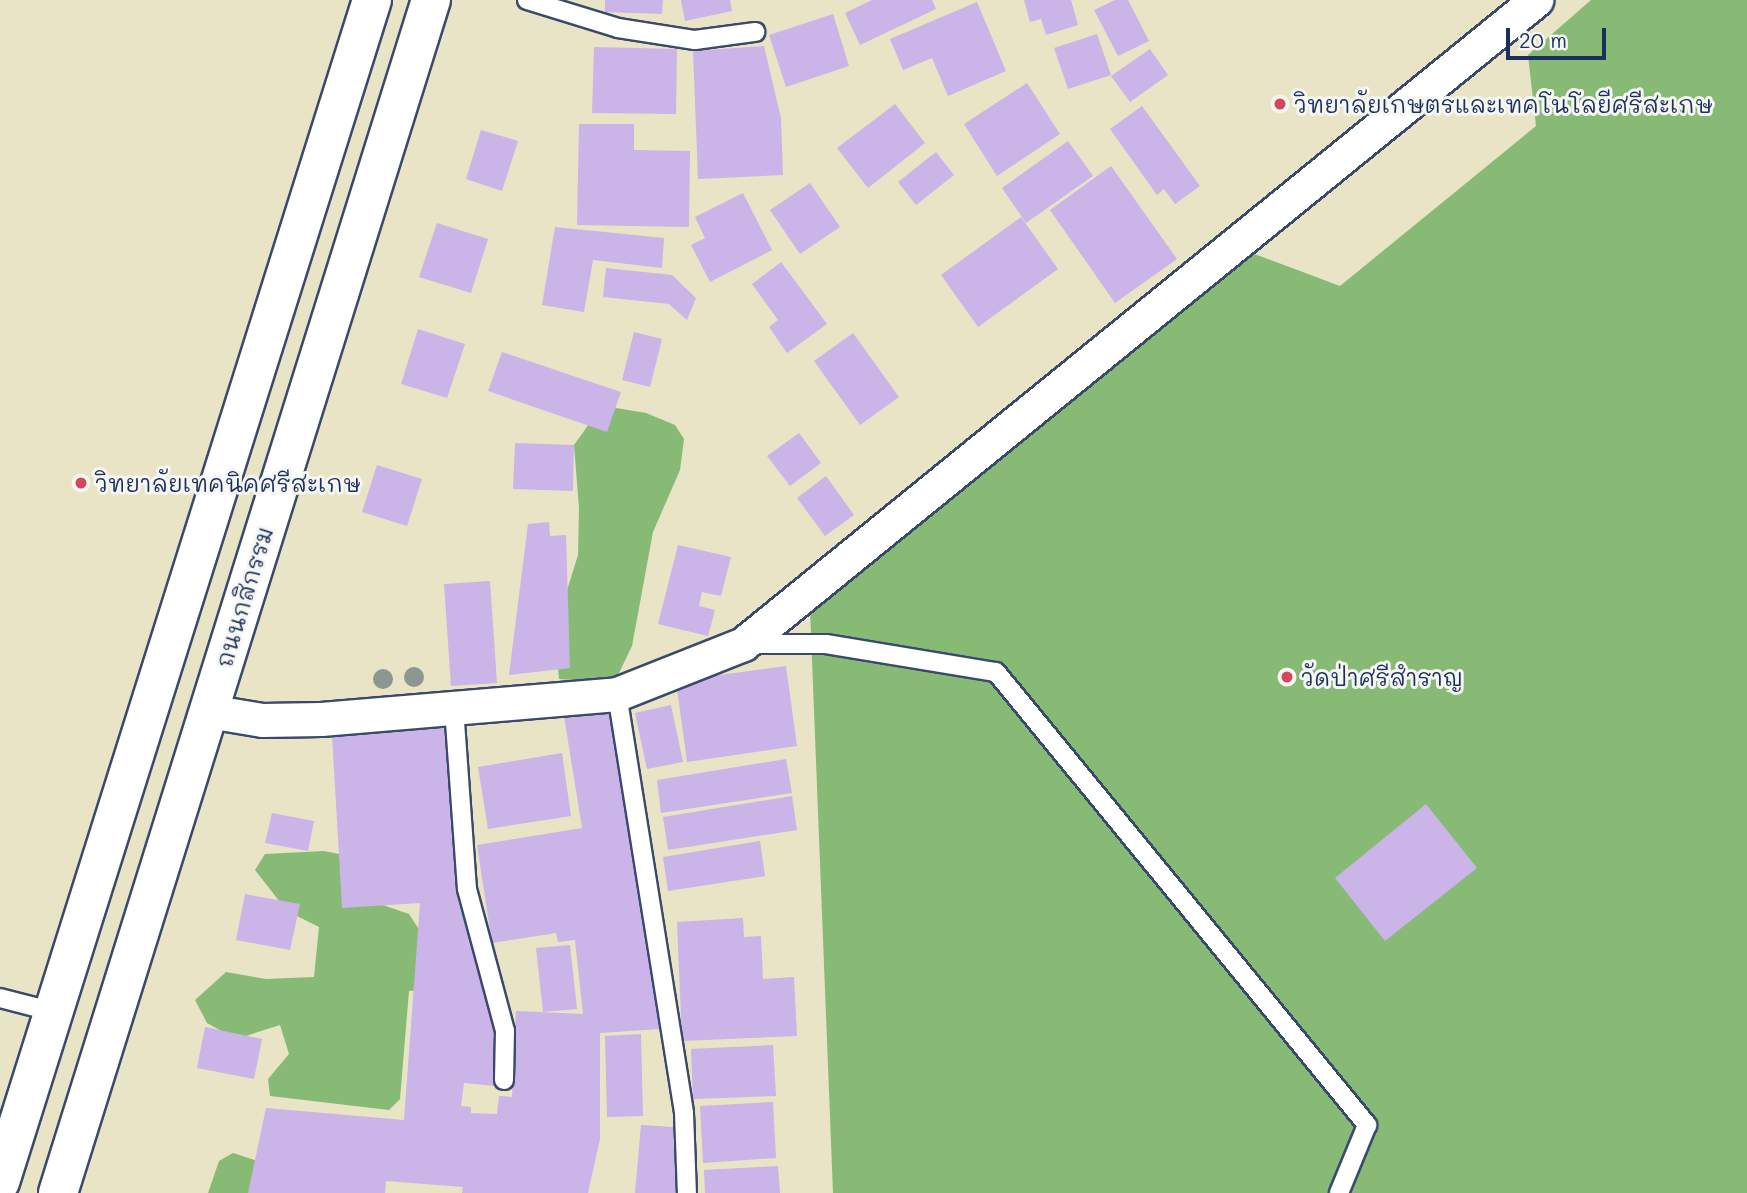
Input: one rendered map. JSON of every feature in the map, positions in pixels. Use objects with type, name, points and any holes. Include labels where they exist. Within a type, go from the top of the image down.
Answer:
[{"type":"main road","points":[[0,1182],[372,0]]},
{"type":"main road","name":"ถนนกสิกรรม","points":[[58,1193],[430,0]]},
{"type":"main road","points":[[268,332],[322,348]]},
{"type":"main road","points":[[227,462],[282,477]]},
{"type":"street","points":[[208,711],[262,720],[321,719],[617,694],[743,644],[1536,0]]},
{"type":"lane","points":[[527,0],[618,28],[695,40],[755,32]]},
{"type":"lane","points":[[743,644],[826,644],[996,672],[1367,1125],[1339,1193]]},
{"type":"lane","points":[[617,694],[684,1113],[687,1193]]},
{"type":"lane","points":[[454,708],[467,889],[505,1031],[504,1080]]},
{"type":"lane","points":[[0,998],[54,1013]]},
{"type":"green space","name":"วัดป่าศรีสำราญ","points":[[1591,0],[1747,0],[1747,1193],[833,1193],[810,609],[1249,252],[1340,286],[1536,126],[1528,55]]},
{"type":"green space","points":[[616,408],[646,413],[675,425],[684,439],[680,470],[653,532],[632,646],[618,675],[604,682],[559,679],[556,647],[559,616],[578,555],[579,508],[574,445],[589,424],[601,414]]},
{"type":"green space","points":[[324,851],[349,856],[348,893],[409,914],[433,951],[433,989],[409,991],[400,1099],[389,1110],[270,1096],[268,1079],[289,1054],[280,1025],[236,1039],[207,1023],[195,1000],[226,972],[266,979],[314,977],[319,927],[287,911],[255,870],[265,854]]},
{"type":"green space","points":[[233,1153],[264,1163],[286,1193],[208,1193],[219,1161]]},
{"type":"building","points":[[605,0],[663,0],[662,14],[605,12]]},
{"type":"building","points":[[681,0],[730,0],[732,11],[685,21]]},
{"type":"building","points":[[872,0],[932,0],[936,9],[860,45],[845,13]]},
{"type":"building","points":[[1024,0],[1071,0],[1078,25],[1046,35],[1041,19],[1030,22]]},
{"type":"building","points":[[1115,0],[1128,0],[1149,41],[1118,56],[1094,10]]},
{"type":"building","points":[[977,2],[1006,71],[948,96],[932,58],[903,70],[890,39]]},
{"type":"building","points":[[833,14],[849,66],[786,87],[769,35]]},
{"type":"building","points":[[1097,34],[1111,75],[1068,89],[1054,48]]},
{"type":"building","points":[[764,46],[781,118],[783,175],[698,179],[693,51]]},
{"type":"building","points":[[594,47],[677,49],[676,114],[592,113]]},
{"type":"building","points":[[1150,49],[1168,75],[1130,102],[1111,76]]},
{"type":"building","points":[[1027,83],[1060,134],[997,176],[964,124]]},
{"type":"building","points":[[895,104],[925,143],[868,188],[837,148]]},
{"type":"building","points":[[1142,106],[1200,186],[1175,204],[1164,189],[1157,195],[1110,129]]},
{"type":"building","points":[[579,124],[634,124],[634,150],[690,151],[689,227],[577,225]]},
{"type":"building","points":[[481,130],[518,141],[502,191],[466,179]]},
{"type":"building","points":[[1068,141],[1093,176],[1026,223],[1002,188]]},
{"type":"building","points":[[936,152],[954,175],[916,205],[898,182]]},
{"type":"building","points":[[1111,166],[1177,259],[1115,303],[1050,210]]},
{"type":"building","points":[[810,183],[840,227],[800,254],[770,210]]},
{"type":"building","points":[[743,193],[772,250],[710,282],[691,245],[705,238],[695,217]]},
{"type":"building","points":[[1021,217],[1058,269],[978,327],[941,275]]},
{"type":"building","points":[[437,223],[488,239],[471,293],[419,277]]},
{"type":"building","points":[[555,227],[664,238],[662,268],[593,260],[584,312],[542,305]]},
{"type":"building","points":[[781,262],[827,324],[787,353],[769,327],[778,320],[752,284]]},
{"type":"building","points":[[606,268],[672,275],[696,298],[687,320],[669,304],[603,297]]},
{"type":"building","points":[[418,329],[465,344],[447,398],[401,384]]},
{"type":"building","points":[[634,332],[662,339],[650,387],[622,380]]},
{"type":"building","points":[[853,333],[899,397],[860,425],[814,361]]},
{"type":"building","points":[[502,352],[621,392],[607,432],[488,391]]},
{"type":"building","points":[[799,433],[821,463],[790,486],[767,456]]},
{"type":"building","points":[[515,443],[574,445],[573,491],[513,489]]},
{"type":"building","points":[[377,465],[422,479],[407,526],[362,512]]},
{"type":"building","points":[[826,476],[854,515],[825,536],[797,498]]},
{"type":"building","points":[[549,522],[550,536],[566,535],[570,668],[509,675],[528,524]]},
{"type":"building","points":[[678,545],[731,557],[721,596],[702,592],[699,606],[715,610],[708,636],[658,624]]},
{"type":"building","points":[[490,581],[497,683],[451,686],[444,584]]},
{"type":"building","points":[[786,666],[797,746],[687,762],[676,681]]},
{"type":"building","points":[[671,705],[683,762],[647,769],[635,713]]},
{"type":"building","points":[[612,708],[660,1029],[600,1033],[600,1139],[588,1193],[462,1193],[463,1187],[386,1181],[385,1193],[248,1193],[266,1108],[404,1120],[420,903],[342,908],[332,735],[449,728],[458,901],[497,1033],[495,1086],[464,1083],[461,1106],[471,1107],[471,1113],[497,1114],[499,1096],[512,1097],[516,1011],[583,1014],[575,940],[558,942],[556,933],[492,943],[477,845],[582,828],[564,716]]},
{"type":"building","points":[[562,753],[571,816],[488,829],[478,767]]},
{"type":"building","points":[[786,759],[792,793],[661,813],[657,780]]},
{"type":"building","points":[[792,796],[797,830],[668,850],[663,817]]},
{"type":"building","points":[[1426,804],[1477,868],[1385,941],[1335,878]]},
{"type":"building","points":[[272,813],[314,821],[308,851],[265,843]]},
{"type":"building","points":[[760,841],[765,876],[668,891],[663,857]]},
{"type":"building","points":[[245,894],[300,904],[290,950],[236,940]]},
{"type":"building","points":[[743,918],[744,937],[761,936],[763,979],[794,977],[797,1036],[682,1041],[677,922]]},
{"type":"building","points":[[570,945],[577,1009],[543,1012],[536,948]]},
{"type":"building","points":[[205,1027],[262,1039],[254,1079],[197,1068]]},
{"type":"building","points":[[641,1034],[643,1116],[607,1117],[605,1036]]},
{"type":"building","points":[[773,1045],[776,1096],[693,1099],[691,1049]]},
{"type":"building","points":[[773,1102],[776,1158],[703,1163],[700,1106]]},
{"type":"building","points":[[641,1125],[673,1127],[676,1193],[635,1193]]},
{"type":"building","points":[[778,1166],[780,1193],[705,1193],[704,1170]]},
{"type":"place","name":"วิทยาลัยเกษตรและเทคโนโลยีศรีสะเกษ","points":[[1280,104]]},
{"type":"place","name":"วิทยาลัยเทคนิคศรีสะเกษ","points":[[81,483]]},
{"type":"place","name":"วัดป่าศรีสำราญ","points":[[1287,677]]}]
